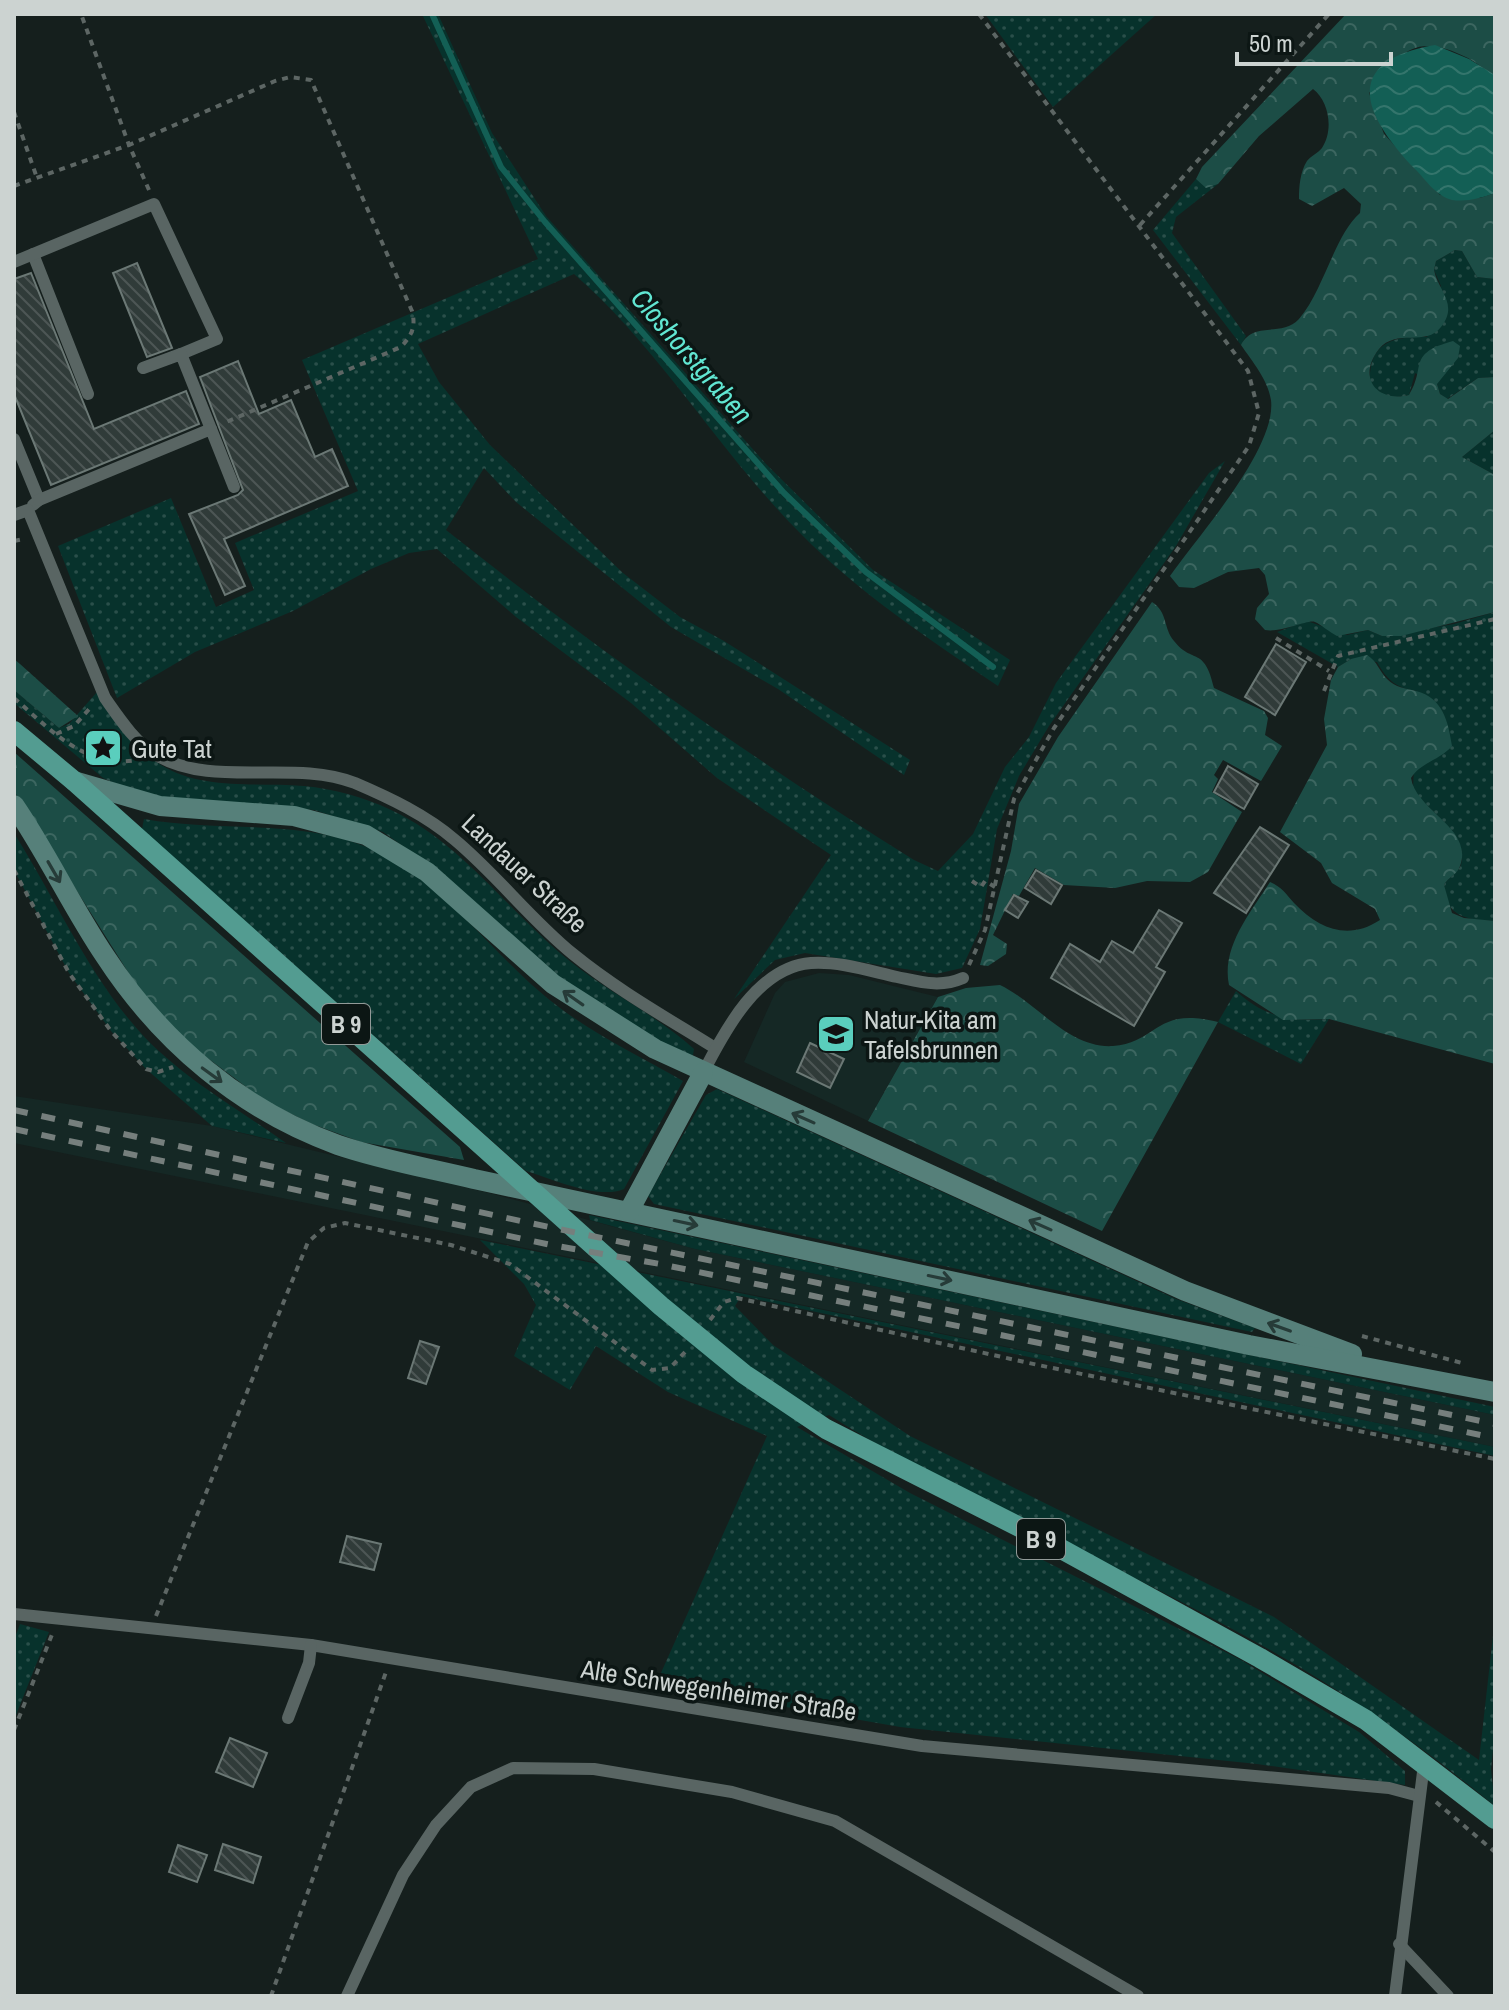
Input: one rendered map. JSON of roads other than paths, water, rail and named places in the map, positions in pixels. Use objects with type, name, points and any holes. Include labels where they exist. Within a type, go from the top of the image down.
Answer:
[{"type":"main road","points":[[14,731],[74,781],[160,806],[294,816],[366,835],[427,872],[553,984],[598,1016],[703,1073],[1185,1291],[1405,1372]]},
{"type":"main road","name":"B 9","points":[[74,781],[661,1306],[744,1374],[826,1429],[1043,1539],[1366,1720],[1495,1819]]},
{"type":"main road","points":[[14,805],[132,995],[187,1056],[213,1077],[298,1129],[377,1157],[474,1179],[1249,1345],[1405,1372],[1495,1392]]},
{"type":"main road","points":[[629,1211],[703,1073]]},
{"type":"lane","points":[[14,262],[154,204],[217,339],[143,368]]},
{"type":"lane","points":[[33,254],[88,394]]},
{"type":"lane","points":[[181,354],[234,487]]},
{"type":"lane","points":[[14,515],[28,510],[39,500],[211,429]]},
{"type":"lane","points":[[14,439],[39,500]]},
{"type":"lane","name":"Landauer Straße","points":[[28,510],[103,691],[124,725],[155,755],[202,770],[308,772],[351,782],[407,807],[454,839],[571,953],[608,981],[715,1048]]},
{"type":"lane","points":[[703,1073],[715,1048],[758,991],[771,977],[791,966],[836,964],[936,985],[963,978]]},
{"type":"lane","name":"Alte Schwegenheimer Straße","points":[[14,1614],[311,1645],[922,1746],[1389,1788],[1419,1796]]},
{"type":"lane","points":[[288,1718],[309,1663],[311,1645]]},
{"type":"lane","points":[[1395,1996],[1399,1944],[1424,1764]]},
{"type":"lane","points":[[347,1996],[403,1875],[436,1825],[471,1787],[513,1768],[526,1768],[594,1769],[732,1792],[835,1821],[1138,1996]]},
{"type":"lane","points":[[1399,1944],[1448,1996]]},
{"type":"water","points":[[1435,45],[1469,59],[1495,75],[1495,193],[1463,200],[1452,200],[1441,195],[1397,149],[1373,110],[1370,93],[1373,77],[1384,64],[1405,53]]},
{"type":"waterway","name":"Closhorstgraben","points":[[432,14],[501,167],[545,222],[784,493],[866,572],[993,667]]},
{"type":"railway","points":[[14,1110],[525,1222],[1495,1424]]},
{"type":"railway","points":[[14,1129],[551,1245],[660,1264],[1495,1438]]},
{"type":"place","name":"Gute Tat","points":[[103,748]]},
{"type":"place","name":"Natur-Kita am Tafelsbrunnen","points":[[836,1034]]}]
